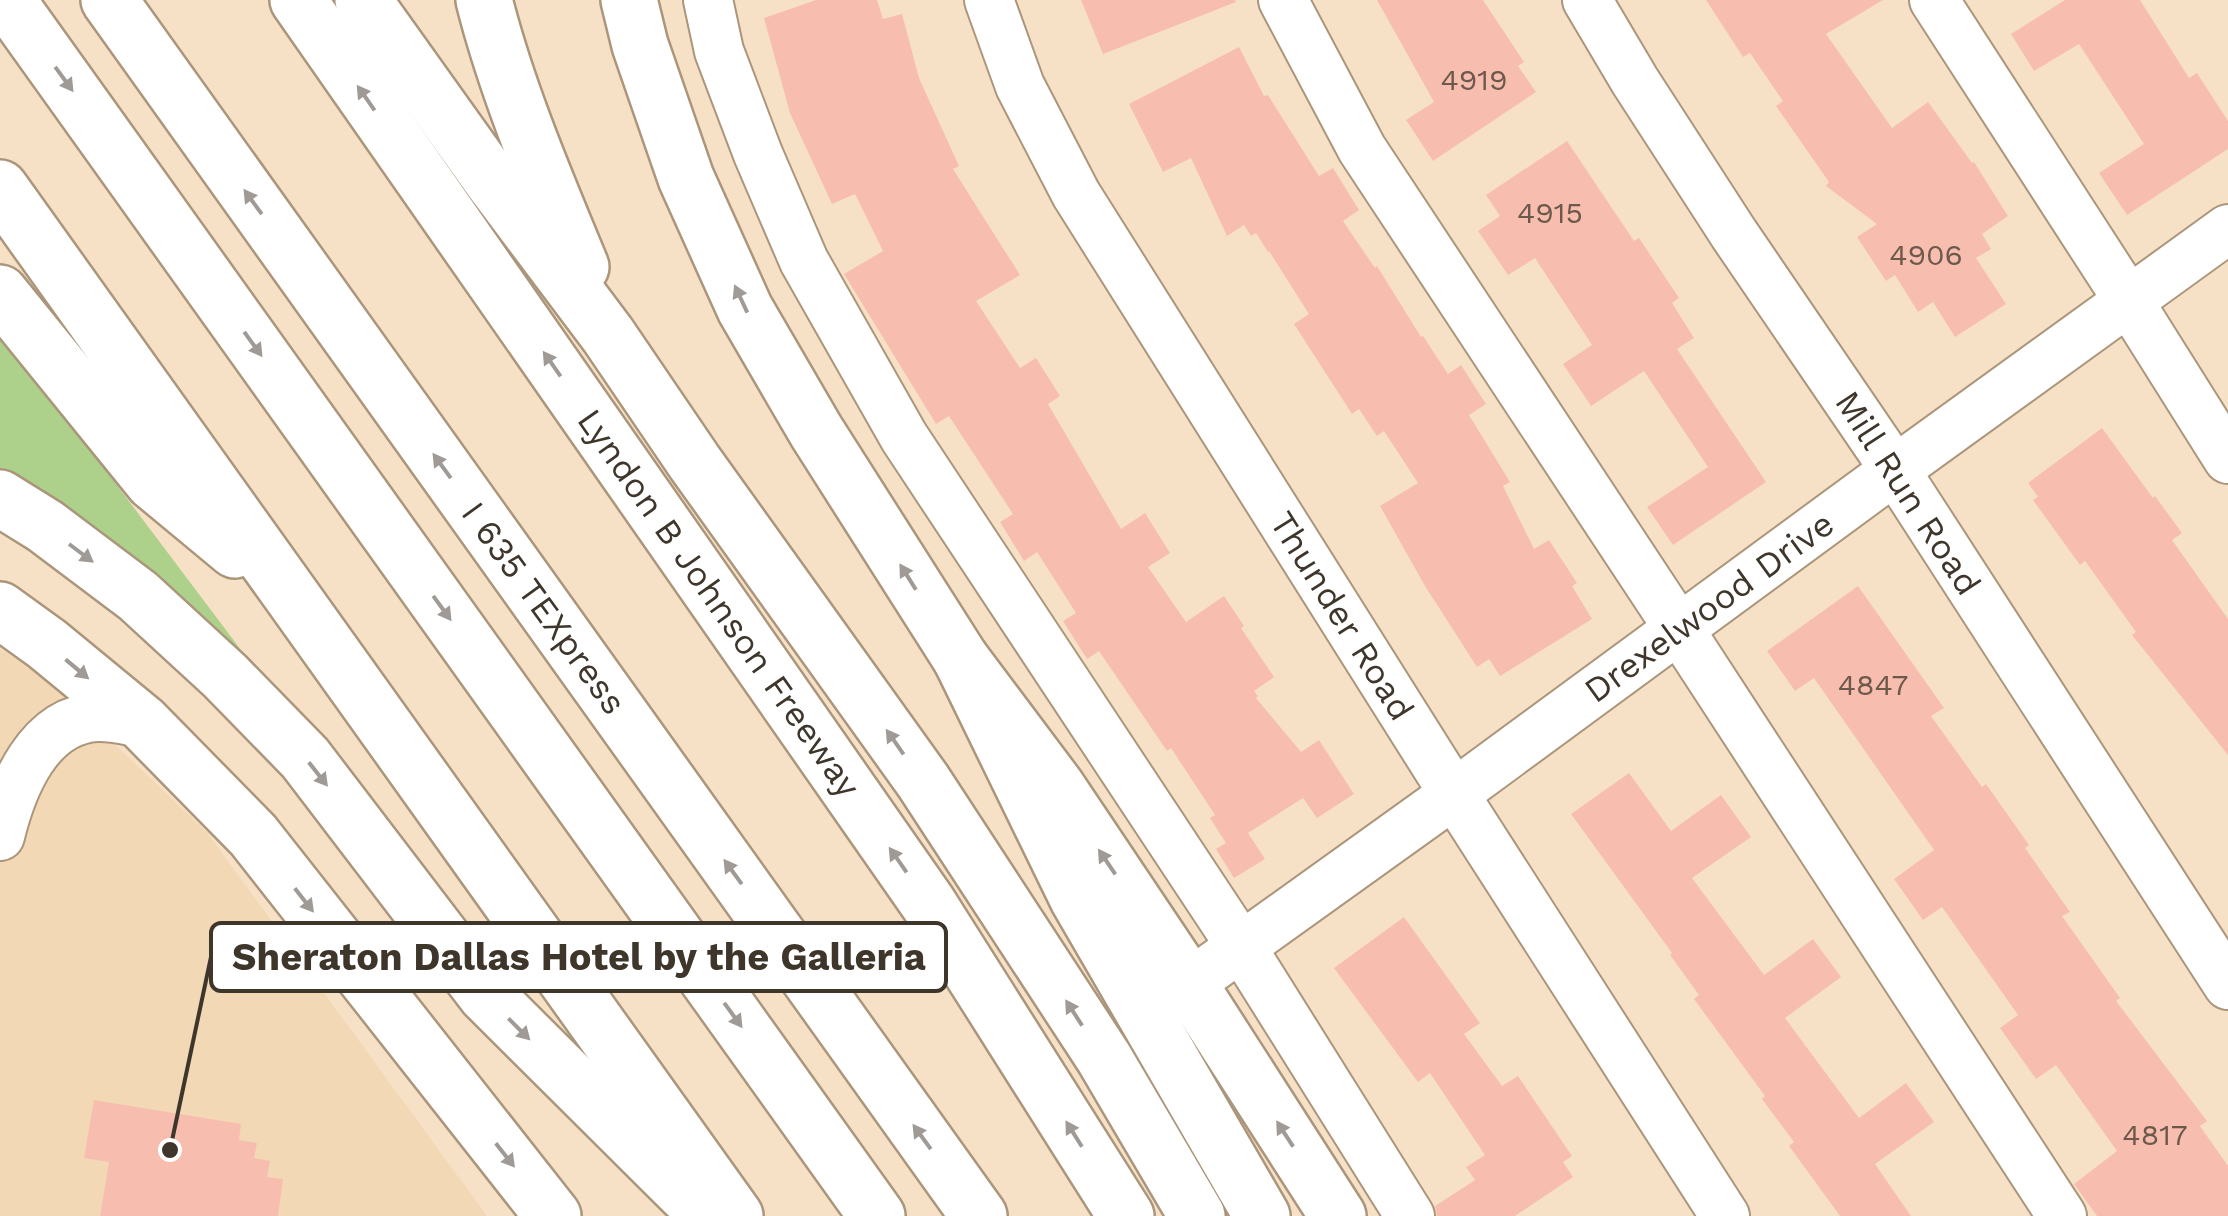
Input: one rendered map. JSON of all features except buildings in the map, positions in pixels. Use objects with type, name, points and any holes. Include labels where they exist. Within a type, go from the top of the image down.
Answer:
[{"type":"main road","points":[[7,0],[877,1216]]},
{"type":"main road","name":"I 635 TEXpress","points":[[109,0],[979,1216]]},
{"type":"main road","name":"Lyndon B Johnson Freeway","points":[[298,0],[928,902],[1126,1216]]},
{"type":"main road","points":[[363,0],[492,182],[608,335],[922,781],[1104,1058],[1197,1216]]},
{"type":"main road","points":[[484,0],[542,173],[608,335]]},
{"type":"main road","points":[[630,0],[640,45],[686,178],[745,310],[816,431],[961,659],[1057,787],[1338,1216]]},
{"type":"main road","points":[[0,188],[734,1216]]},
{"type":"main road","points":[[0,292],[153,482],[295,600]]},
{"type":"main road","points":[[0,498],[138,596],[225,676],[305,758],[486,995],[708,1216]]},
{"type":"main road","points":[[0,610],[144,723],[253,835],[552,1216]]},
{"type":"main road","points":[[961,659],[1078,898],[1262,1216]]},
{"type":"street","points":[[708,0],[719,52],[804,261],[904,437],[1242,948],[1410,1216]]},
{"type":"street","name":"Thunder Road","points":[[989,0],[1020,86],[1076,194],[1725,1216]]},
{"type":"street","points":[[1282,0],[1362,149],[2062,1216]]},
{"type":"street","name":"Mill Run Road","points":[[1588,0],[1734,234],[1895,470],[2228,985]]},
{"type":"street","points":[[1934,0],[2228,459]]},
{"type":"street","name":"Drexelwood Drive","points":[[1189,984],[2228,229]]},
{"type":"street","points":[[0,833],[34,751],[57,728],[96,716],[144,723]]},
{"type":"shaded area","points":[[0,649],[43,676],[206,831],[487,1216],[0,1216]]},
{"type":"green space","points":[[0,334],[247,658],[100,537],[0,479]]},
{"type":"place","name":"Sheraton Dallas Hotel by the Galleria","points":[[170,1150]]}]
